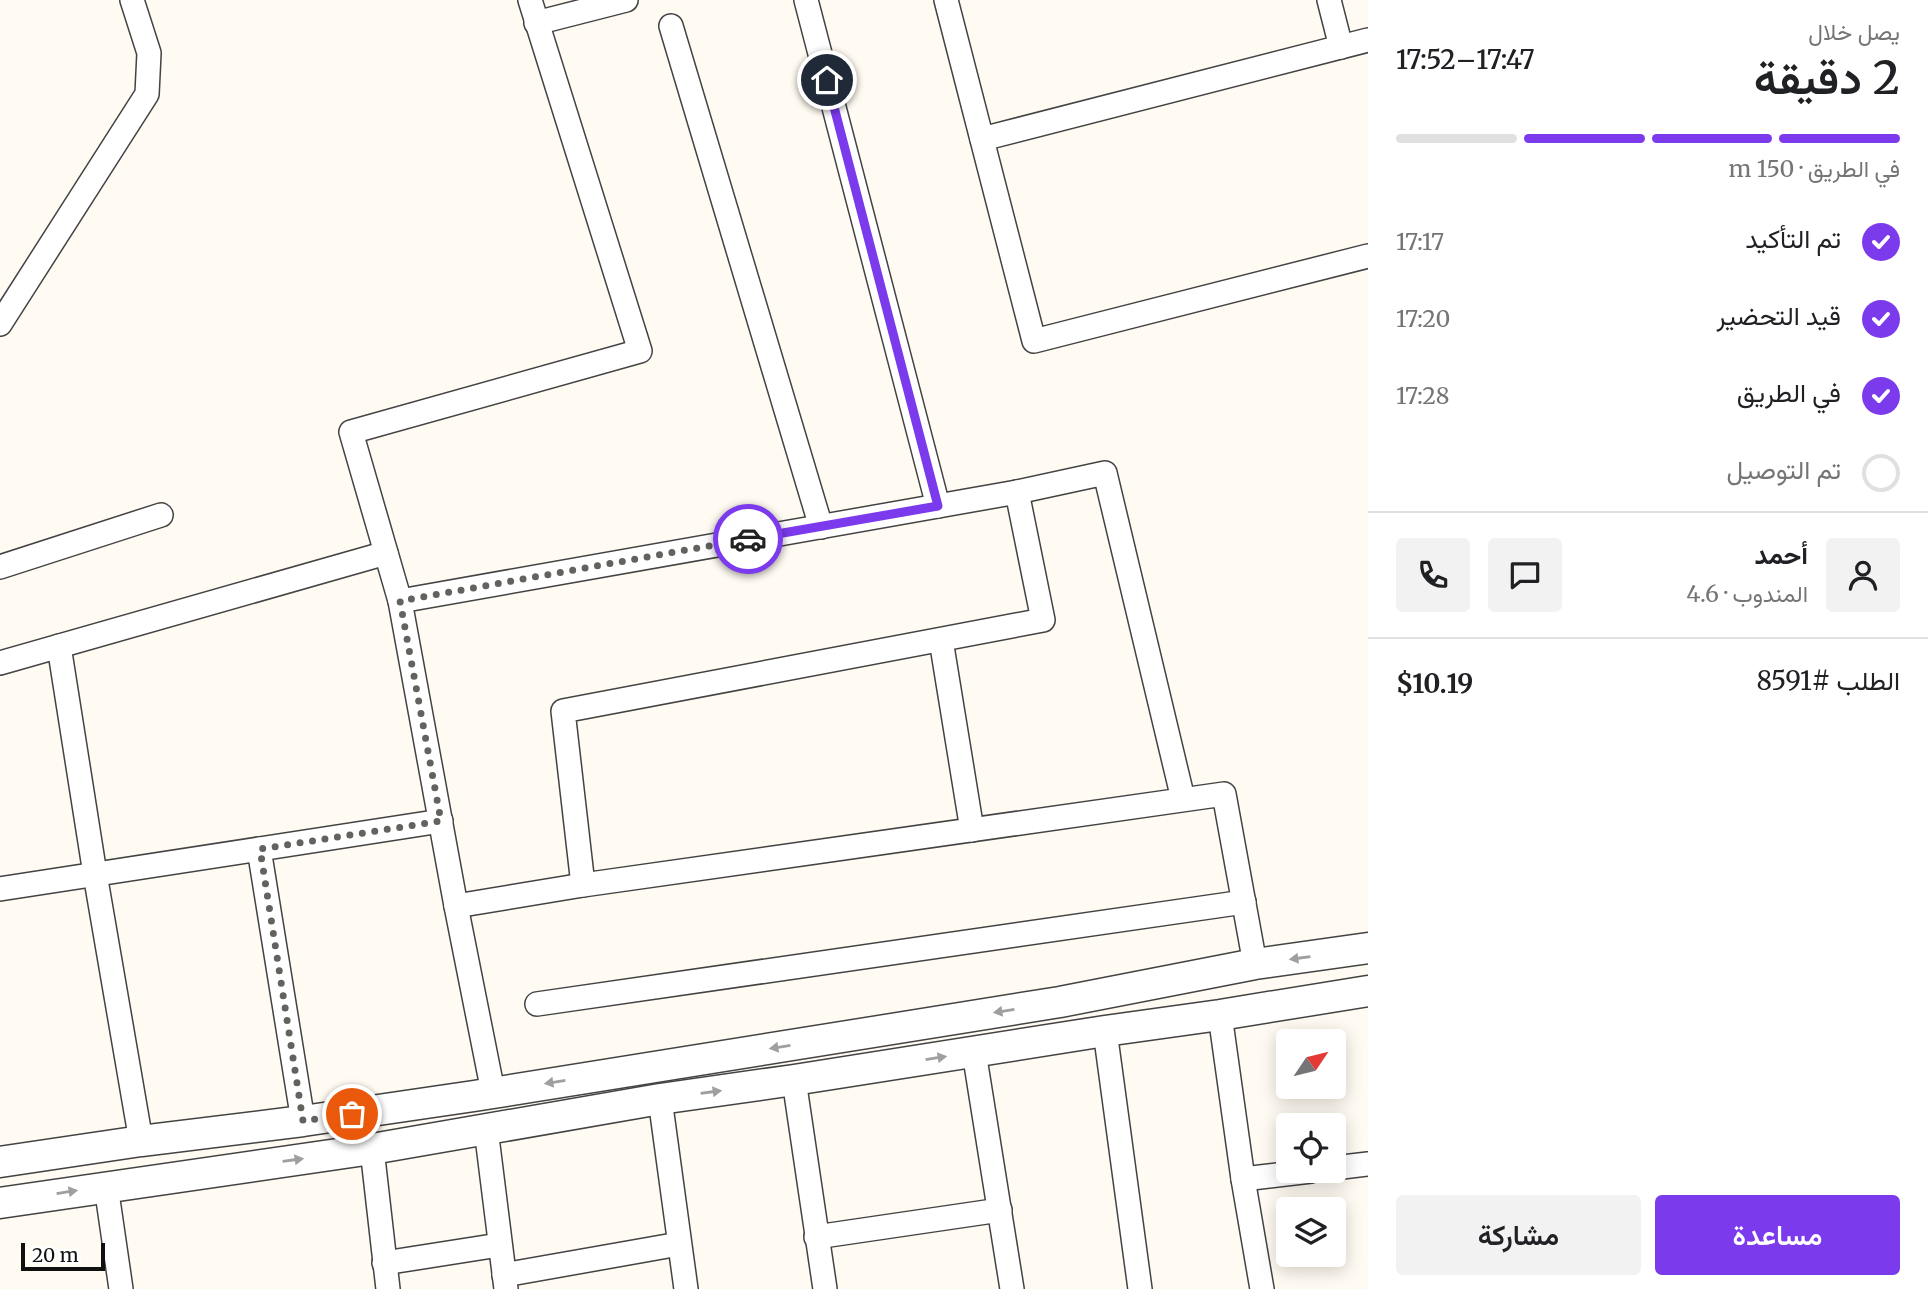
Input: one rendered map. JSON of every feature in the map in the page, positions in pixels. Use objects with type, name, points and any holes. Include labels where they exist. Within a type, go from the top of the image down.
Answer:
[{"type":"street","points":[[0,324],[147,94],[149,53],[132,0]]},
{"type":"street","points":[[494,1092],[456,906],[400,601],[351,432],[640,351],[530,0]]},
{"type":"street","points":[[536,23],[626,0]]},
{"type":"street","points":[[806,0],[938,506]]},
{"type":"street","points":[[946,0],[1034,341],[1368,256]]},
{"type":"street","points":[[1329,0],[1341,47]]},
{"type":"street","points":[[671,26],[821,527]]},
{"type":"street","points":[[982,139],[1368,40]]},
{"type":"street","points":[[400,601],[1017,492],[1105,473],[1184,799]]},
{"type":"street","points":[[583,885],[563,711],[1043,620],[1017,492]]},
{"type":"street","points":[[0,567],[161,515]]},
{"type":"street","points":[[0,663],[386,553]]},
{"type":"street","points":[[941,640],[972,830]]},
{"type":"street","points":[[59,646],[141,1141]]},
{"type":"street","points":[[456,906],[583,885],[1224,794],[1255,964]]},
{"type":"street","points":[[0,889],[441,821]]},
{"type":"street","points":[[260,849],[303,1121]]},
{"type":"street","points":[[537,1004],[1244,902]]},
{"type":"street","points":[[0,1161],[303,1121],[494,1092],[1060,1002],[1255,964],[1368,948]]},
{"type":"street","points":[[0,1203],[372,1149],[660,1099],[1065,1037],[1368,996]]},
{"type":"street","points":[[1060,1002],[1065,1037]]},
{"type":"street","points":[[1220,1015],[1243,1179],[1262,1289]]},
{"type":"street","points":[[1105,1031],[1140,1289]]},
{"type":"street","points":[[974,1052],[1012,1289]]},
{"type":"street","points":[[794,1080],[825,1289]]},
{"type":"street","points":[[660,1099],[686,1289]]},
{"type":"street","points":[[486,1129],[505,1282],[679,1244]]},
{"type":"street","points":[[372,1149],[388,1289]]},
{"type":"street","points":[[1346,1167],[1368,1164]]},
{"type":"street","points":[[1243,1179],[1276,1175]]},
{"type":"street","points":[[106,1186],[121,1289]]},
{"type":"street","points":[[816,1237],[999,1210]]},
{"type":"street","points":[[384,1263],[499,1245]]},
{"type":"way so far","points":[[352,1114],[303,1121],[260,849],[441,821],[400,601],[748,539]]},
{"type":"route","points":[[748,539],[938,506],[827,80]]}]
